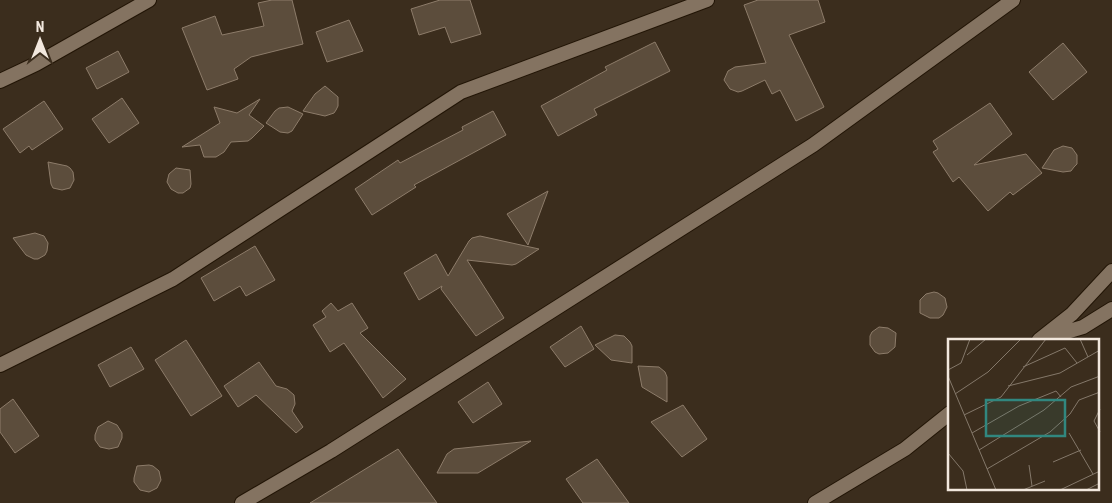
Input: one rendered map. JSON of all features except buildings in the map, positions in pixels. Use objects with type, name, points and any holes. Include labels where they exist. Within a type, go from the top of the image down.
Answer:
[{"type":"street","points":[[0,81],[36,64],[149,0]]},
{"type":"street","points":[[0,365],[173,279],[461,92],[707,0]]},
{"type":"street","points":[[242,503],[331,451],[813,145],[1013,0]]},
{"type":"street","points":[[1040,339],[1072,314],[1112,271]]},
{"type":"street","points":[[1042,339],[1083,327],[1112,309]]},
{"type":"street","points":[[815,503],[905,449],[948,415]]}]
